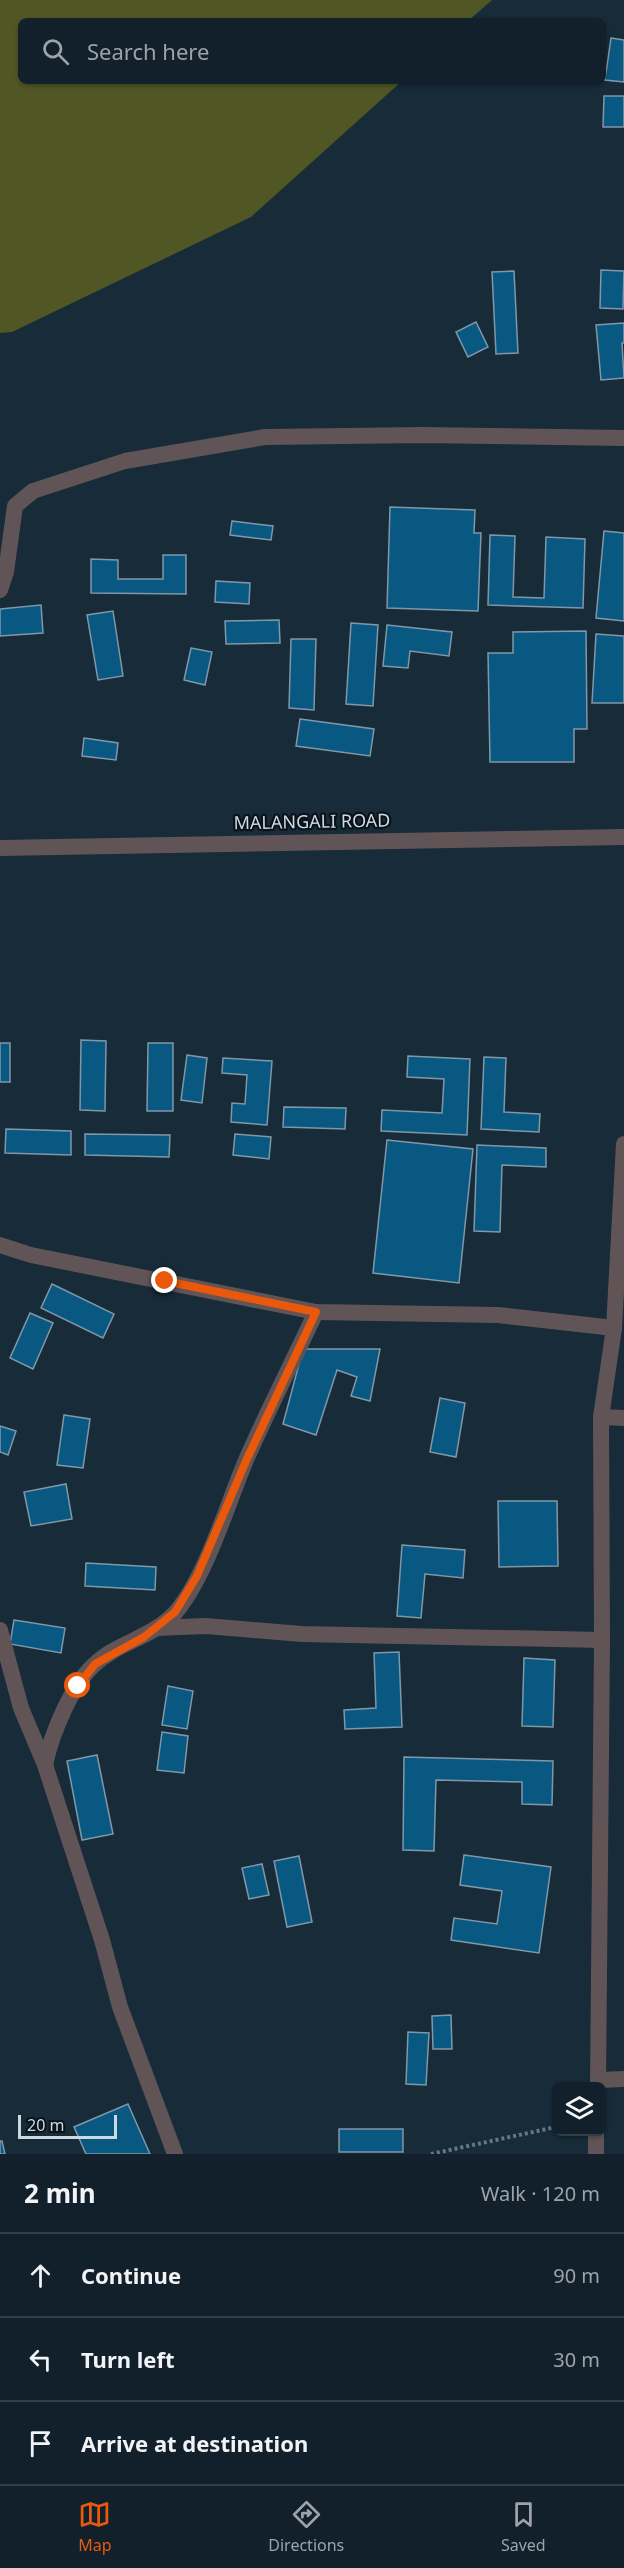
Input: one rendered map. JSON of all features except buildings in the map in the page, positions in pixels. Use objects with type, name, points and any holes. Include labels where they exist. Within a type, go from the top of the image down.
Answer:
[{"type":"street","points":[[0,590],[6,572],[15,506],[20,500],[33,491],[125,461],[265,437],[423,435],[624,438]]},
{"type":"street","name":"MALANGALI ROAD","points":[[0,848],[624,837]]},
{"type":"street","points":[[598,2082],[602,1640],[601,1417],[614,1328],[624,1144]]},
{"type":"street","points":[[0,1245],[31,1255],[316,1312],[498,1315],[614,1328]]},
{"type":"street","points":[[45,1765],[49,1746],[63,1714],[78,1686],[95,1664],[144,1637],[175,1612],[197,1576],[246,1461],[316,1312]]},
{"type":"street","points":[[601,1417],[624,1418]]},
{"type":"street","points":[[156,1628],[206,1626],[302,1634],[602,1640]]},
{"type":"street","points":[[0,1630],[21,1708],[45,1765],[102,1940],[120,2007],[175,2154]]},
{"type":"street","points":[[604,2082],[624,2079]]},
{"type":"street","points":[[596,2136],[596,2154]]},
{"type":"path","points":[[431,2154],[552,2128]]},
{"type":"green space","points":[[0,0],[492,0],[471,18],[18,18],[18,84],[399,84],[251,217],[12,332],[0,333]]},
{"type":"route","points":[[78,1686],[95,1664],[144,1637],[175,1612],[197,1576],[221,1526],[246,1461],[316,1312],[165,1281]]}]
